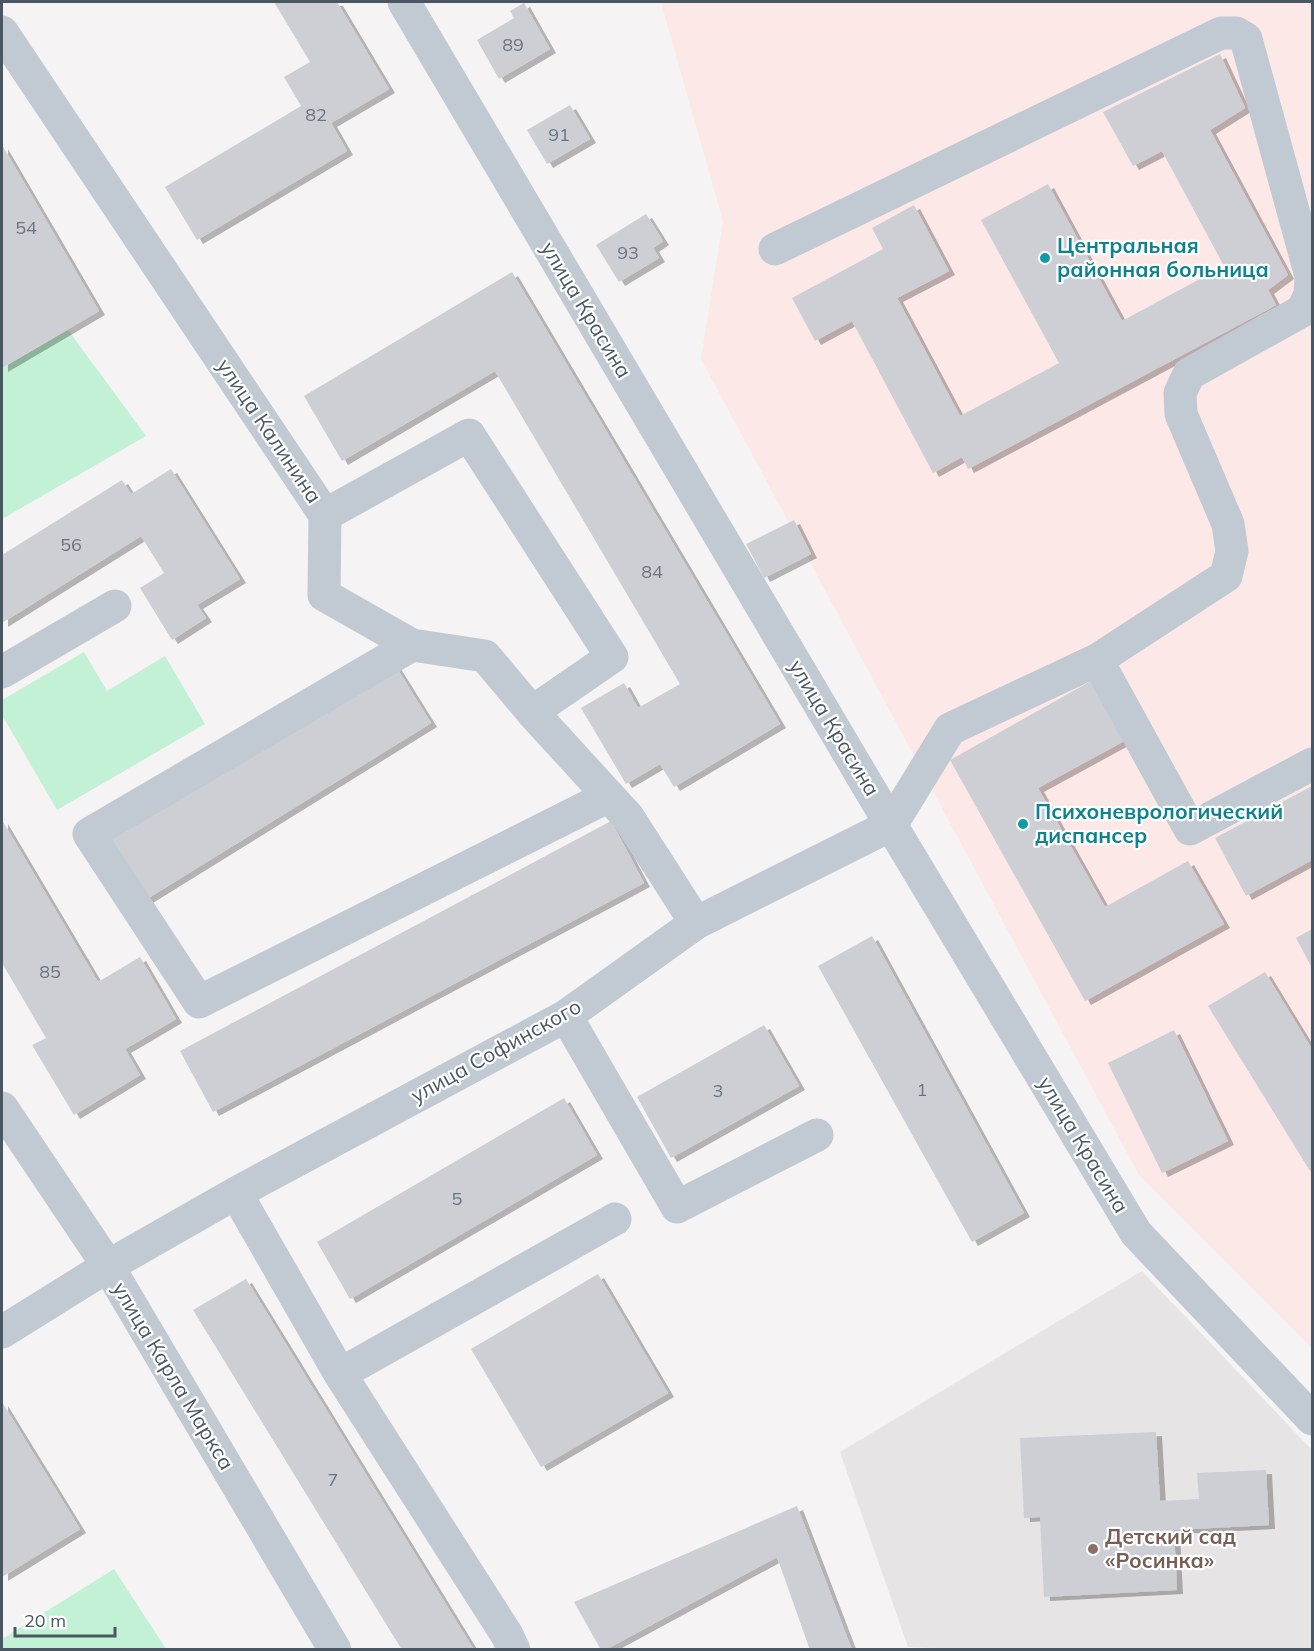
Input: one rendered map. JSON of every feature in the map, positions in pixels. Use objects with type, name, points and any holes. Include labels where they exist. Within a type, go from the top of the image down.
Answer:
[{"type":"street","name":"улица Красина","points":[[404,2],[891,825],[1136,1233],[1312,1419]]},
{"type":"street","name":"улица Калинина","points":[[2,32],[325,515],[324,595],[412,645],[484,656],[628,817],[696,922]]},
{"type":"street","points":[[775,249],[1221,33],[1236,33],[1246,39],[1311,276],[1310,295],[1302,311],[1189,374],[1180,393],[1181,414],[1228,524],[1232,551],[1226,576],[1096,660],[950,729],[891,825]]},
{"type":"street","points":[[325,515],[469,435],[612,657],[532,712]]},
{"type":"street","points":[[2,672],[114,606]]},
{"type":"street","points":[[412,645],[89,834],[199,1002],[609,796]]},
{"type":"street","points":[[1096,660],[1190,829],[1312,764]]},
{"type":"street","name":"улица Софинского","points":[[2,1332],[108,1266],[236,1193],[566,1016],[696,922],[891,825]]},
{"type":"street","points":[[566,1016],[677,1207],[817,1135]]},
{"type":"street","name":"улица Карла Маркса","points":[[2,1108],[108,1266],[335,1650]]},
{"type":"street","points":[[236,1193],[340,1374],[507,1635],[514,1650]]},
{"type":"street","points":[[340,1374],[615,1220]]},
{"type":"shaded area","points":[[661,2],[1312,2],[1312,1348],[1139,1175],[701,359],[723,221]]},
{"type":"shaded area","name":"Детский сад «Росинка»","points":[[1142,1271],[1312,1450],[1312,1649],[987,1650],[908,1647],[840,1452]]},
{"type":"green space","points":[[68,330],[146,436],[2,519],[2,368]]},
{"type":"green space","points":[[84,652],[107,691],[165,656],[205,724],[57,810],[2,715],[2,700]]},
{"type":"green space","points":[[114,1569],[166,1649],[2,1649],[2,1639]]},
{"type":"building","points":[[274,2],[337,2],[389,89],[331,123],[347,151],[197,240],[165,187],[301,106],[284,77],[310,62]]},
{"type":"building","points":[[524,3],[550,49],[499,79],[477,40],[514,18],[510,11]]},
{"type":"building","name":"Центральная районная больница","points":[[1220,54],[1245,108],[1210,130],[1288,275],[1268,290],[1276,305],[968,469],[962,457],[933,473],[852,321],[815,341],[792,298],[883,249],[872,228],[914,205],[949,271],[897,298],[960,416],[1059,363],[981,220],[1048,184],[1122,321],[1224,266],[1162,151],[1133,166],[1103,112]]},
{"type":"building","points":[[570,105],[590,139],[547,164],[527,130]]},
{"type":"building","points":[[2,145],[99,311],[2,368]]},
{"type":"building","points":[[646,214],[663,241],[653,248],[659,258],[619,282],[596,245]]},
{"type":"building","points":[[512,272],[780,724],[674,787],[660,764],[626,784],[581,708],[624,683],[638,708],[680,684],[495,371],[342,461],[304,396]]},
{"type":"building","points":[[171,469],[240,579],[197,605],[206,618],[172,640],[140,588],[164,573],[141,536],[2,623],[2,555],[122,480],[131,494]]},
{"type":"building","points":[[794,520],[811,554],[764,578],[746,544]]},
{"type":"building","points":[[395,665],[431,723],[142,902],[105,843]]},
{"type":"building","name":"Психоневрологический диспансер","points":[[1091,681],[1124,741],[1038,788],[1105,907],[1188,861],[1224,924],[1085,1001],[950,760]]},
{"type":"building","points":[[1312,786],[1312,860],[1246,896],[1215,838]]},
{"type":"building","points":[[2,820],[98,982],[140,957],[176,1019],[125,1049],[140,1075],[74,1115],[32,1045],[46,1038],[2,963]]},
{"type":"building","points":[[611,821],[644,883],[213,1112],[180,1051]]},
{"type":"building","points":[[1312,929],[1312,968],[1296,938]]},
{"type":"building","points":[[872,936],[1024,1213],[972,1242],[818,966]]},
{"type":"building","points":[[1265,972],[1312,1049],[1312,1169],[1310,1171],[1208,1006]]},
{"type":"building","points":[[764,1025],[799,1086],[671,1158],[637,1097]]},
{"type":"building","points":[[1174,1030],[1228,1141],[1162,1173],[1108,1063]]},
{"type":"building","points":[[564,1098],[597,1155],[350,1299],[317,1242]]},
{"type":"building","points":[[598,1274],[668,1393],[541,1467],[471,1349]]},
{"type":"building","points":[[246,1279],[474,1650],[402,1650],[193,1310]]},
{"type":"building","points":[[2,1402],[80,1529],[2,1577]]},
{"type":"building","points":[[1156,1432],[1160,1501],[1199,1499],[1197,1473],[1266,1470],[1269,1525],[1174,1530],[1177,1590],[1044,1597],[1040,1517],[1024,1518],[1020,1438]]},
{"type":"building","points":[[797,1506],[852,1650],[810,1650],[777,1557],[605,1650],[601,1650],[574,1602]]},
{"type":"place","name":"Центральная районная больница","points":[[1045,258]]},
{"type":"place","name":"Психоневрологический диспансер","points":[[1023,824]]},
{"type":"place","name":"Детский сад «Росинка»","points":[[1093,1549]]}]
